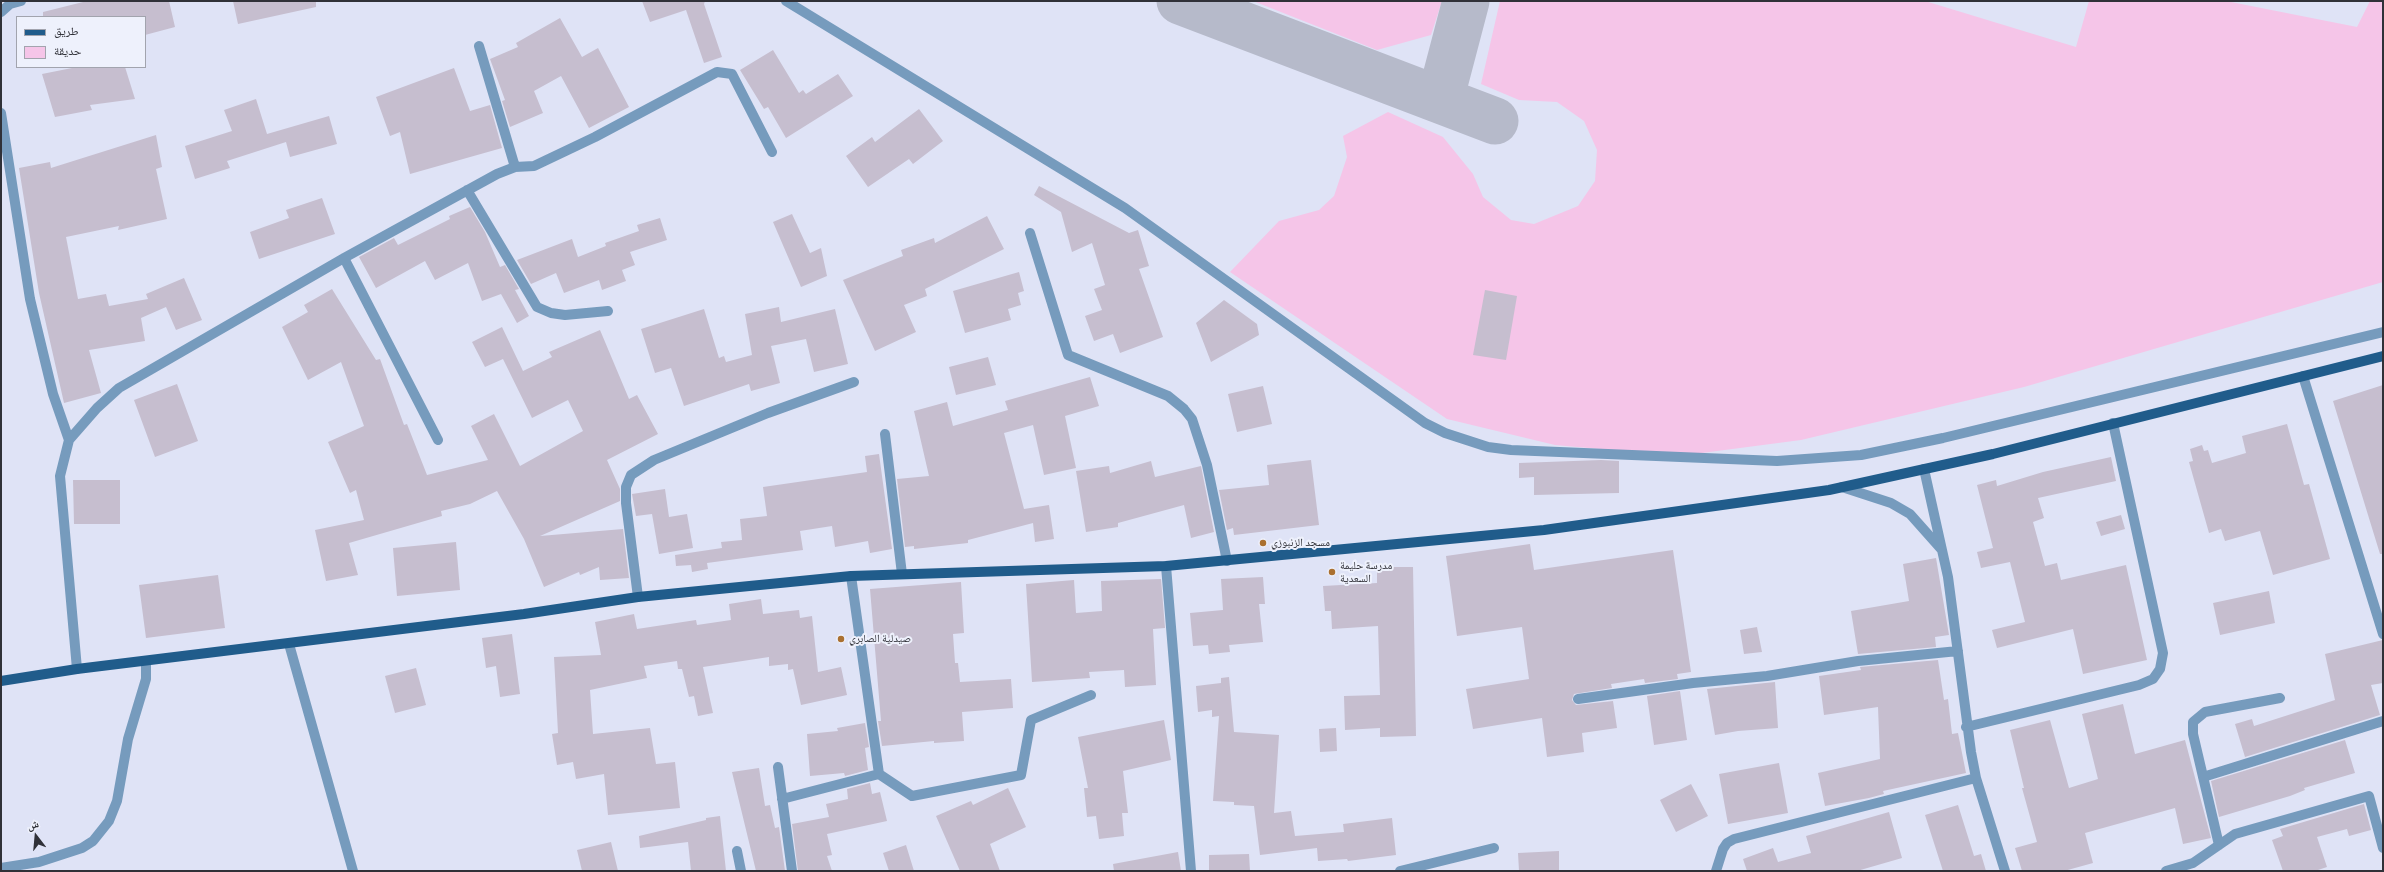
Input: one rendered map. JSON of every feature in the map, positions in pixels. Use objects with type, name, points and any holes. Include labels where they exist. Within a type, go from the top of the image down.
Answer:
[{"type":"main road","points":[[1,681],[77,669],[289,644],[638,597],[851,576],[1166,566],[1544,530],[1842,487],[1924,469],[2383,356]]},
{"type":"street","points":[[1,12],[10,4],[21,1]]},
{"type":"street","points":[[786,1],[1125,208],[1425,422],[1445,433],[1488,447],[1511,450],[1763,461],[1819,460],[1861,455],[1936,440],[2383,332]]},
{"type":"street","points":[[479,46],[515,167]]},
{"type":"street","points":[[77,669],[60,476],[69,440],[96,408],[119,388],[344,258],[467,190],[515,167],[534,166],[595,137],[717,72],[732,74],[772,152]]},
{"type":"street","points":[[1,113],[30,299],[53,394],[69,440]]},
{"type":"street","points":[[467,190],[536,307],[551,313],[565,315],[608,311]]},
{"type":"street","points":[[1030,233],[1068,355],[1168,396],[1184,408],[1192,420],[1207,465],[1228,561]]},
{"type":"street","points":[[344,258],[438,440]]},
{"type":"street","points":[[2303,376],[2383,634]]},
{"type":"street","points":[[638,597],[626,503],[626,487],[631,475],[654,460],[768,413],[854,382]]},
{"type":"street","points":[[1966,727],[2139,685],[2153,679],[2160,670],[2163,653],[2162,646],[2113,423]]},
{"type":"street","points":[[885,434],[902,574]]},
{"type":"street","points":[[1924,469],[1944,551],[1958,651],[1966,727],[1976,778],[2005,871]]},
{"type":"street","points":[[1842,487],[1892,503],[1910,514],[1944,551]]},
{"type":"street","points":[[1166,566],[1191,871]]},
{"type":"street","points":[[851,576],[879,774]]},
{"type":"street","points":[[289,644],[353,871]]},
{"type":"street","points":[[1578,699],[1693,683],[1766,676],[1858,660],[1958,651]]},
{"type":"street","points":[[1,868],[16,869],[82,848],[93,841],[109,821],[117,801],[128,739],[146,679],[146,662]]},
{"type":"street","points":[[782,799],[879,774],[912,796],[1021,775],[1031,720],[1091,696]]},
{"type":"street","points":[[2219,845],[2193,734],[2193,722],[2198,716],[2205,712],[2280,698]]},
{"type":"street","points":[[2203,777],[2383,721]]},
{"type":"street","points":[[778,767],[792,871]]},
{"type":"street","points":[[1716,871],[1723,849],[1727,843],[1734,839],[1976,778]]},
{"type":"street","points":[[2166,871],[2193,862],[2235,834],[2369,796],[2383,848]]},
{"type":"street","points":[[1400,871],[1494,848]]},
{"type":"street","points":[[737,851],[741,871]]},
{"type":"green space","points":[[1253,1],[1442,1],[1431,35],[1377,50]]},
{"type":"green space","points":[[1500,1],[1925,1],[2076,47],[2089,1],[2226,1],[2357,27],[2370,1],[2383,1],[2383,282],[2024,387],[1801,440],[1679,456],[1555,445],[1447,419],[1230,272],[1279,221],[1319,210],[1334,196],[1347,157],[1343,136],[1388,112],[1443,137],[1473,174],[1483,197],[1511,220],[1534,224],[1578,206],[1595,181],[1597,150],[1584,121],[1557,102],[1519,100],[1481,84]]},
{"type":"building","points":[[87,1],[169,1],[175,27],[146,35],[146,16],[43,16],[43,12]]},
{"type":"building","points":[[233,1],[316,1],[316,7],[238,24]]},
{"type":"building","points":[[642,1],[705,1],[704,4],[722,57],[704,63],[686,10],[650,22]]},
{"type":"building","points":[[560,18],[582,57],[598,48],[629,107],[589,128],[561,76],[534,91],[543,113],[510,127],[502,101],[505,100],[490,59],[518,47],[516,43]]},
{"type":"building","points":[[773,50],[799,93],[803,90],[806,94],[838,74],[853,96],[786,138],[768,107],[764,109],[740,70]]},
{"type":"building","points":[[72,68],[125,68],[135,99],[90,105],[92,110],[55,117],[42,74]]},
{"type":"building","points":[[454,68],[470,111],[490,105],[502,148],[410,174],[400,132],[390,136],[376,97]]},
{"type":"building","points":[[256,99],[267,134],[329,116],[337,144],[290,157],[286,142],[227,161],[230,168],[195,179],[185,146],[232,131],[224,110]]},
{"type":"building","points":[[919,109],[943,141],[913,164],[909,159],[868,187],[846,156],[872,137],[875,142]]},
{"type":"building","points":[[156,135],[162,167],[156,169],[167,219],[118,230],[119,226],[66,237],[78,299],[106,294],[109,306],[148,299],[146,294],[184,278],[202,320],[176,330],[166,307],[141,318],[145,341],[89,350],[101,393],[64,403],[39,293],[19,168],[50,162],[51,168]]},
{"type":"building","points":[[1039,186],[1129,233],[1138,230],[1149,266],[1139,269],[1163,337],[1120,353],[1113,334],[1094,341],[1085,316],[1102,310],[1094,289],[1105,285],[1092,243],[1072,252],[1061,212],[1034,195]]},
{"type":"building","points":[[322,198],[335,234],[259,259],[250,232],[289,218],[286,210]]},
{"type":"building","points":[[470,207],[485,232],[500,267],[505,265],[519,289],[515,290],[529,316],[517,323],[501,294],[482,301],[468,263],[435,280],[425,261],[376,288],[359,257],[394,238],[398,245],[450,219],[449,216]]},
{"type":"building","points":[[792,214],[810,253],[821,248],[827,276],[801,287],[773,222]]},
{"type":"building","points":[[987,216],[1004,249],[925,289],[927,296],[904,305],[916,332],[875,351],[843,280],[903,256],[901,250],[934,238],[935,243]]},
{"type":"building","points":[[660,218],[667,240],[630,252],[635,265],[622,270],[626,281],[602,290],[599,280],[564,293],[556,273],[531,284],[517,260],[572,239],[578,257],[606,246],[605,243],[639,231],[637,225]]},
{"type":"building","points":[[1019,272],[1024,291],[1018,293],[1021,305],[1008,309],[1011,320],[965,333],[953,291]]},
{"type":"building","points":[[332,289],[376,360],[380,359],[404,425],[407,424],[427,475],[488,460],[471,426],[494,414],[520,466],[583,431],[568,400],[532,418],[503,359],[485,367],[472,342],[502,327],[523,371],[552,357],[549,352],[600,330],[629,399],[637,395],[658,434],[607,460],[620,489],[620,501],[540,536],[623,529],[629,578],[600,580],[599,567],[580,575],[579,572],[544,587],[524,539],[497,491],[470,504],[441,511],[442,516],[349,543],[358,575],[326,581],[315,530],[364,520],[356,490],[350,493],[328,442],[364,426],[341,362],[308,380],[282,327],[308,312],[304,305]]},
{"type":"building","points":[[1485,290],[1517,296],[1506,360],[1473,355]]},
{"type":"building","points":[[1224,300],[1257,324],[1259,335],[1211,362],[1196,323]]},
{"type":"building","points":[[779,307],[781,322],[835,309],[848,364],[814,372],[806,339],[771,346],[780,383],[751,391],[749,384],[684,406],[671,368],[655,373],[641,329],[704,309],[719,358],[724,356],[726,362],[752,355],[745,314]]},
{"type":"building","points":[[988,357],[996,385],[956,395],[949,367]]},
{"type":"building","points":[[1090,377],[1099,406],[1065,416],[1076,468],[1044,475],[1033,425],[1004,433],[1024,509],[1049,505],[1054,539],[1035,542],[1033,523],[968,540],[968,543],[914,549],[914,546],[905,547],[897,479],[929,476],[914,411],[947,402],[953,426],[1008,410],[1005,401]]},
{"type":"building","points":[[177,384],[198,441],[155,457],[134,400]]},
{"type":"building","points":[[2383,385],[2383,554],[2380,554],[2333,401]]},
{"type":"building","points":[[1263,386],[1272,424],[1237,432],[1228,394]]},
{"type":"building","points":[[2287,424],[2304,485],[2309,484],[2330,559],[2273,575],[2260,531],[2225,541],[2221,529],[2209,533],[2189,462],[2193,461],[2190,449],[2202,445],[2204,451],[2208,450],[2212,463],[2246,453],[2242,436]]},
{"type":"building","points":[[879,454],[892,549],[870,553],[868,541],[835,547],[832,526],[800,531],[803,550],[707,563],[708,569],[692,572],[691,565],[676,566],[675,555],[722,548],[721,542],[742,540],[740,519],[767,516],[763,487],[867,472],[865,456]]},
{"type":"building","points":[[2111,457],[2116,481],[2038,498],[2044,518],[2033,522],[2045,566],[2057,563],[2061,580],[2126,565],[2147,660],[2083,674],[2073,629],[1997,648],[1992,630],[2025,622],[2010,562],[1981,568],[1977,552],[1993,548],[1977,485],[1996,480],[1997,486],[2043,472]]},
{"type":"building","points":[[1311,460],[1319,525],[1234,535],[1233,528],[1227,530],[1219,490],[1269,485],[1267,465]]},
{"type":"building","points":[[1601,460],[1619,461],[1619,493],[1534,495],[1534,477],[1519,478],[1519,463]]},
{"type":"building","points":[[1151,461],[1155,477],[1201,466],[1214,532],[1191,538],[1184,505],[1118,523],[1118,527],[1086,532],[1076,471],[1109,466],[1110,473]]},
{"type":"building","points":[[73,480],[120,480],[120,524],[74,524]]},
{"type":"building","points":[[665,489],[669,517],[687,514],[693,548],[659,554],[652,514],[636,516],[632,494]]},
{"type":"building","points":[[2121,515],[2125,529],[2101,536],[2096,522]]},
{"type":"building","points":[[456,542],[460,590],[397,596],[393,548]]},
{"type":"building","points":[[1530,544],[1534,570],[1673,550],[1691,672],[1677,674],[1678,679],[1645,683],[1644,679],[1611,684],[1612,688],[1574,694],[1572,700],[1576,705],[1613,701],[1617,728],[1582,733],[1584,752],[1547,757],[1542,718],[1473,729],[1466,689],[1529,679],[1522,627],[1457,636],[1446,556]]},
{"type":"building","points":[[1936,558],[1949,635],[1935,637],[1936,647],[1858,654],[1851,611],[1909,601],[1903,564]]},
{"type":"building","points":[[1377,567],[1413,567],[1416,736],[1380,737],[1380,728],[1345,730],[1344,696],[1380,695],[1378,626],[1332,629],[1331,611],[1325,611],[1323,586],[1377,583]]},
{"type":"building","points":[[218,575],[225,628],[146,638],[139,585]]},
{"type":"building","points":[[1263,577],[1265,604],[1259,604],[1263,642],[1229,645],[1230,652],[1209,654],[1208,645],[1193,646],[1190,613],[1223,610],[1221,579]]},
{"type":"building","points":[[1161,579],[1165,628],[1153,629],[1156,685],[1125,687],[1124,670],[1089,672],[1090,678],[1032,682],[1026,584],[1074,580],[1076,613],[1102,611],[1101,581]]},
{"type":"building","points":[[961,582],[964,633],[953,634],[955,663],[958,663],[960,682],[1011,679],[1013,708],[962,712],[964,741],[934,743],[934,741],[882,746],[878,721],[881,721],[870,589]]},
{"type":"building","points":[[2269,591],[2275,623],[2220,635],[2213,603]]},
{"type":"building","points":[[761,599],[763,614],[799,610],[800,618],[812,616],[818,672],[841,667],[847,695],[801,705],[793,669],[788,670],[788,664],[769,666],[769,657],[703,667],[713,713],[698,716],[694,696],[689,697],[682,669],[678,669],[677,661],[644,666],[647,678],[590,690],[593,734],[650,728],[656,764],[675,762],[680,808],[608,815],[604,774],[576,779],[573,762],[557,765],[552,734],[558,733],[554,657],[601,655],[595,622],[634,614],[637,629],[696,620],[697,625],[731,620],[729,604]]},
{"type":"building","points":[[1757,627],[1762,652],[1744,654],[1740,630]]},
{"type":"building","points":[[512,634],[520,694],[500,697],[496,666],[486,668],[482,638]]},
{"type":"building","points":[[2383,640],[2383,683],[2371,685],[2380,715],[2245,757],[2235,724],[2252,719],[2254,726],[2335,700],[2325,654]]},
{"type":"building","points":[[1938,660],[1944,700],[1948,699],[1952,734],[1958,733],[1966,773],[1883,791],[1884,794],[1869,798],[1825,806],[1818,773],[1880,759],[1878,707],[1824,715],[1819,676],[1861,670],[1860,667]]},
{"type":"building","points":[[416,668],[426,705],[395,713],[385,676]]},
{"type":"building","points":[[1229,677],[1234,732],[1279,735],[1274,813],[1291,811],[1295,836],[1344,832],[1343,824],[1392,818],[1396,855],[1348,861],[1347,859],[1318,861],[1317,848],[1260,855],[1254,806],[1234,805],[1234,802],[1213,801],[1219,716],[1212,717],[1212,710],[1198,712],[1196,686],[1221,683],[1221,678]]},
{"type":"building","points":[[1775,682],[1778,728],[1738,731],[1715,735],[1707,689]]},
{"type":"building","points":[[1680,691],[1687,740],[1654,745],[1647,696]]},
{"type":"building","points":[[2123,704],[2135,754],[2185,740],[2211,838],[2183,844],[2175,808],[2085,833],[2093,863],[2064,871],[2022,871],[2015,848],[2037,842],[2022,788],[2024,788],[2010,730],[2050,720],[2069,788],[2098,779],[2082,714]]},
{"type":"building","points":[[1164,720],[1171,760],[1123,771],[1128,813],[1122,813],[1124,836],[1099,839],[1096,816],[1087,817],[1084,788],[1088,788],[1078,737]]},
{"type":"building","points":[[865,723],[869,747],[865,748],[868,770],[845,776],[844,773],[810,776],[807,734],[838,731],[837,728]]},
{"type":"building","points":[[1336,728],[1337,751],[1320,752],[1319,729]]},
{"type":"building","points":[[2345,740],[2355,773],[2304,788],[2305,790],[2290,796],[2219,817],[2211,781]]},
{"type":"building","points":[[1779,763],[1788,813],[1728,824],[1719,774]]},
{"type":"building","points":[[759,768],[765,806],[770,805],[775,828],[779,827],[785,871],[756,871],[732,772]]},
{"type":"building","points":[[870,783],[872,794],[880,792],[887,821],[827,834],[832,855],[827,856],[832,871],[798,871],[792,824],[829,817],[826,804],[848,799],[847,789]]},
{"type":"building","points":[[1691,784],[1708,816],[1676,832],[1660,800]]},
{"type":"building","points":[[1008,788],[1026,827],[990,844],[1000,871],[960,871],[936,816],[971,801],[973,805]]},
{"type":"building","points":[[2364,804],[2371,830],[2349,836],[2347,829],[2317,837],[2327,867],[2315,871],[2283,871],[2272,840],[2283,836],[2280,829]]},
{"type":"building","points":[[1958,805],[1974,856],[1981,854],[1986,871],[1943,871],[1925,815]]},
{"type":"building","points":[[1889,812],[1902,858],[1857,871],[1747,871],[1743,859],[1773,848],[1778,862],[1811,853],[1806,836]]},
{"type":"building","points":[[720,816],[726,871],[691,871],[688,842],[640,848],[639,836],[706,820],[706,818]]},
{"type":"building","points":[[611,842],[618,871],[582,871],[577,850]]},
{"type":"building","points":[[906,845],[914,871],[889,871],[883,853]]},
{"type":"building","points":[[1559,851],[1559,871],[1519,871],[1518,853]]},
{"type":"building","points":[[1178,852],[1181,871],[1114,871],[1113,864]]},
{"type":"building","points":[[1249,854],[1250,871],[1209,871],[1209,855]]},
{"type":"taxiway","points":[[1180,1],[1495,121]]},
{"type":"taxiway","points":[[1440,100],[1466,1]]},
{"type":"place","name":"مسجد الزنبوزي","points":[[1263,543]]},
{"type":"place","name":"مدرسة حليمة السعدية","points":[[1332,572]]},
{"type":"place","name":"صيدلية الصابري","points":[[841,639]]}]
